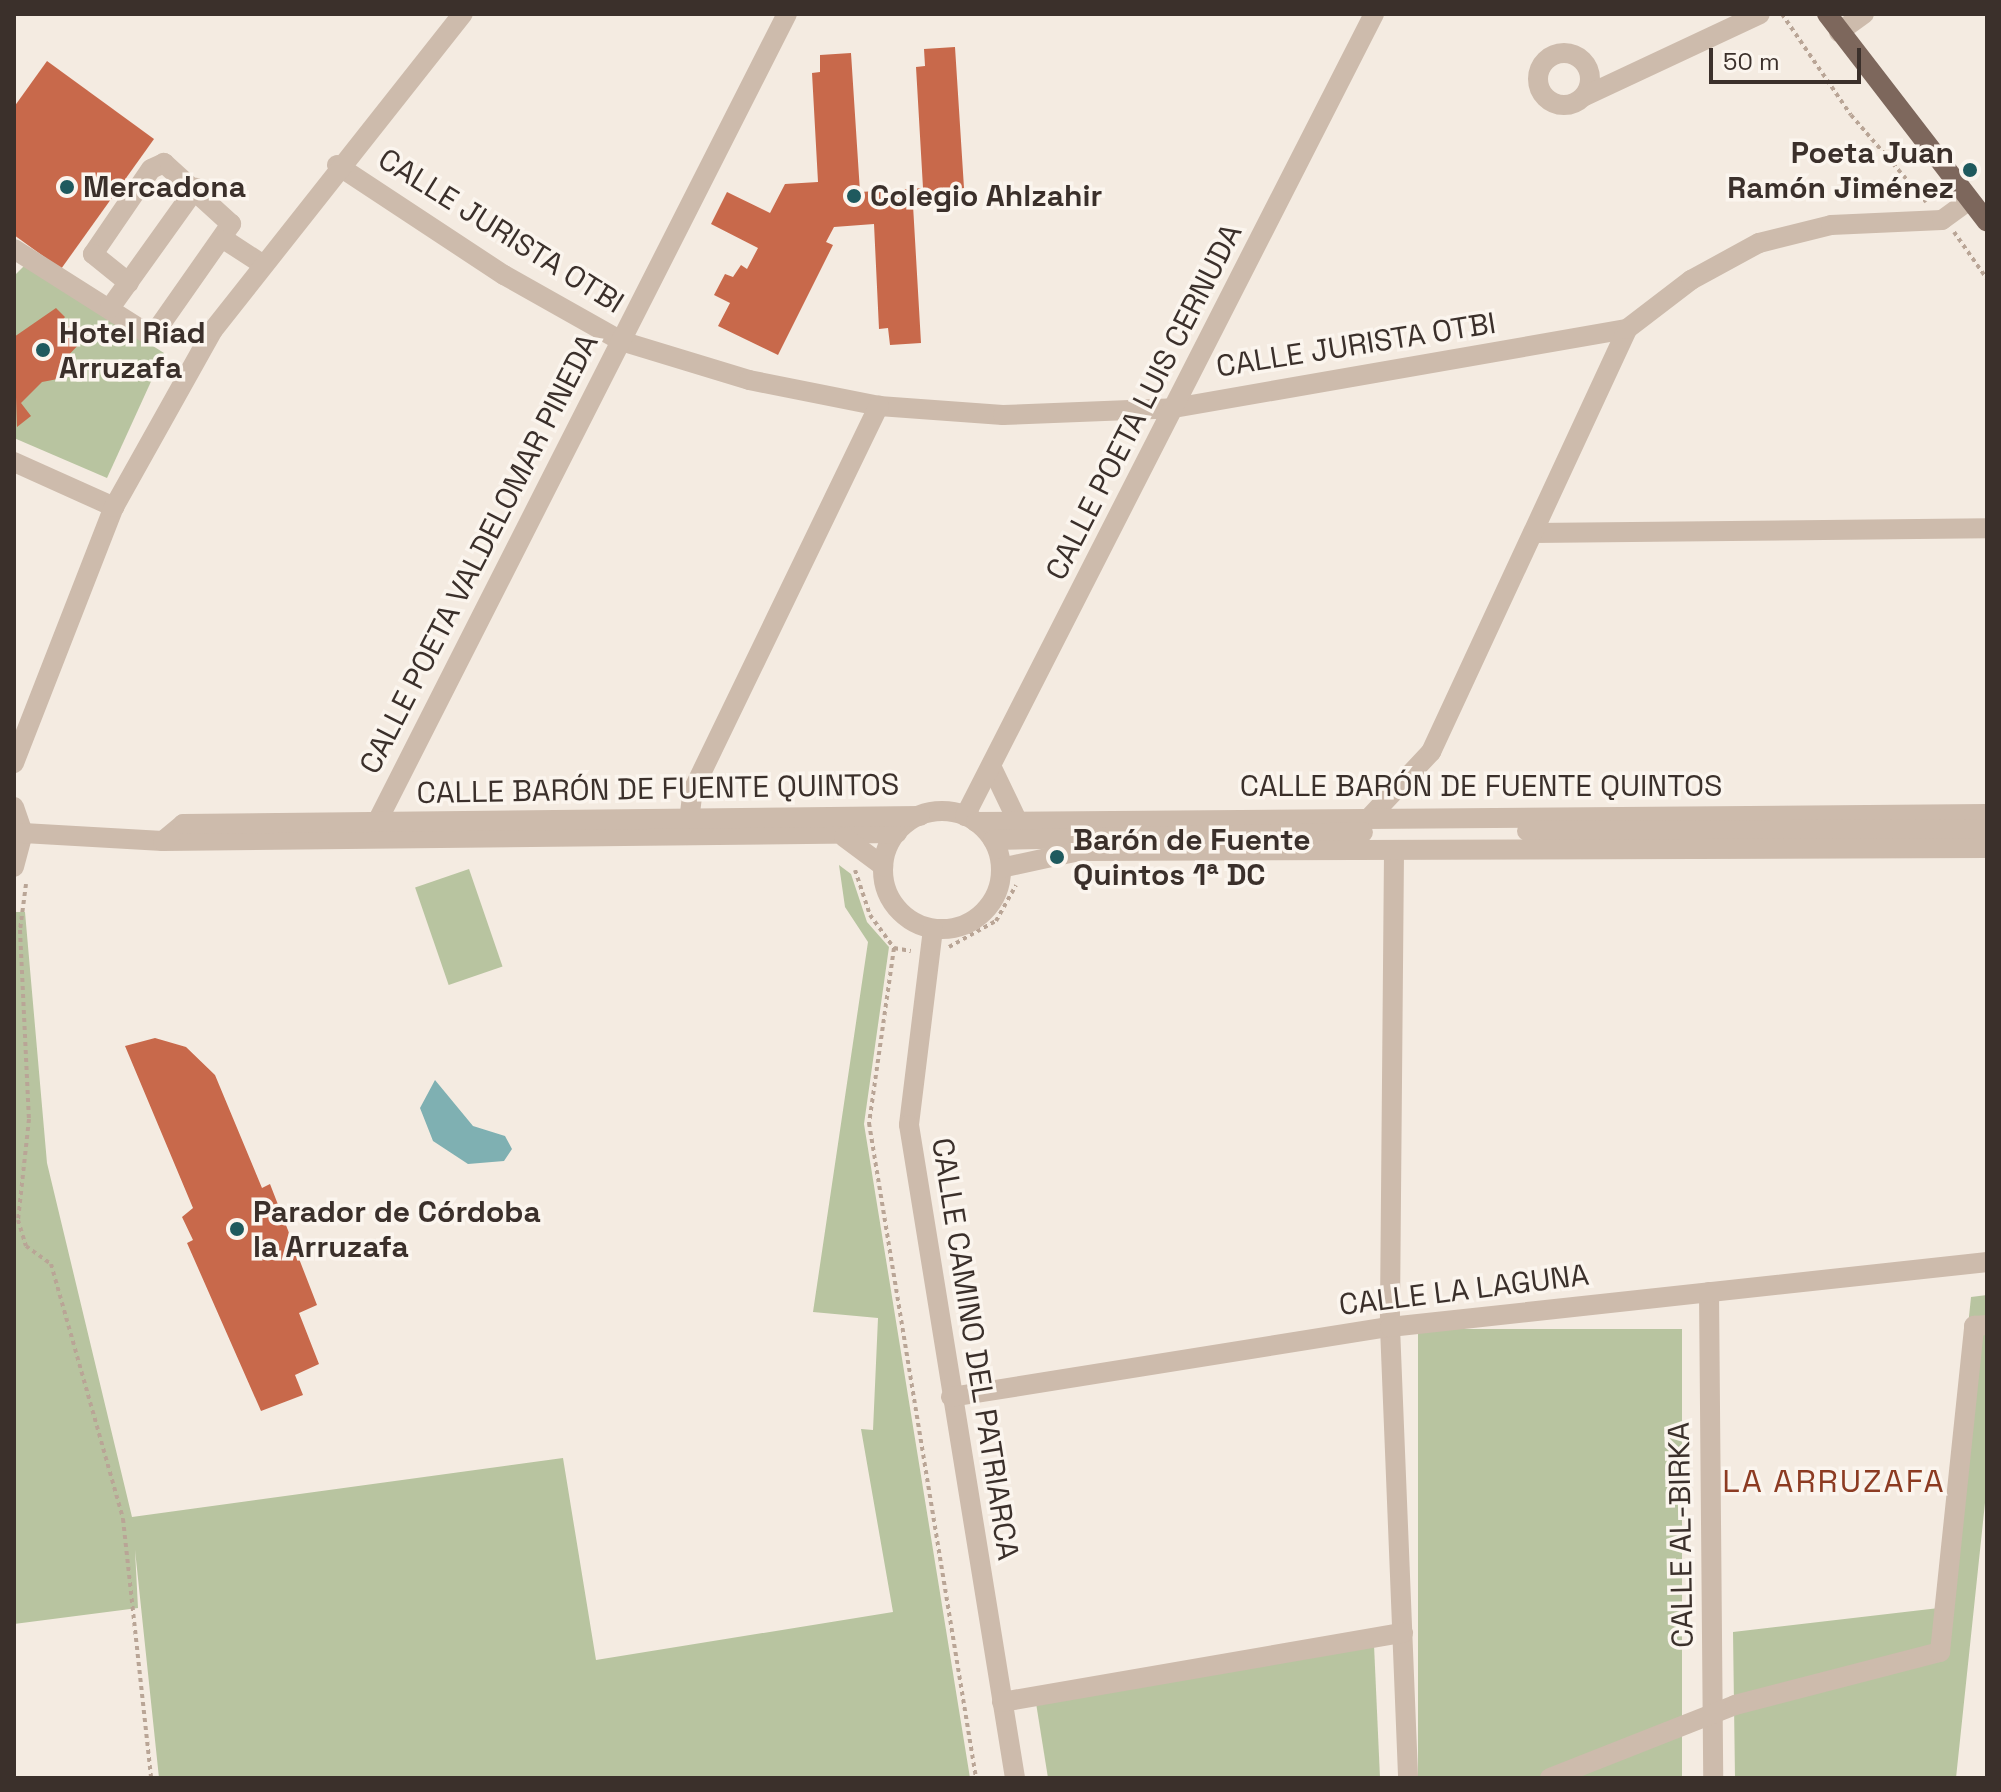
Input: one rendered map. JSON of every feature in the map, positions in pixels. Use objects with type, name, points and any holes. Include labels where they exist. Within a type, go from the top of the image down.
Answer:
[{"type":"main road","points":[[1827,14],[1987,222]]},
{"type":"street","points":[[14,763],[114,507],[213,330],[337,165],[463,14]]},
{"type":"street","name":"CALLE POETA VALDELOMAR PINEDA","points":[[377,822],[787,14]]},
{"type":"street","name":"CALLE POETA LUIS CERNUDA","points":[[970,819],[1374,14]]},
{"type":"street","points":[[1585,96],[1760,14]]},
{"type":"street","points":[[1839,32],[1864,14]]},
{"type":"street","points":[[14,249],[145,332],[156,331],[222,238],[229,216],[164,163],[151,169],[93,254],[129,283]]},
{"type":"street","name":"CALLE JURISTA OTBI","points":[[337,165],[504,275],[621,341],[749,380],[879,406],[1003,415],[1174,408],[1627,329]]},
{"type":"street","points":[[110,308],[196,188]]},
{"type":"street","points":[[1369,818],[1431,752],[1627,329],[1691,280],[1759,243],[1831,225],[1942,220],[1970,200]]},
{"type":"street","points":[[222,238],[262,264]]},
{"type":"street","points":[[689,821],[693,790],[879,406]]},
{"type":"street","points":[[14,462],[114,507]]},
{"type":"street","points":[[1533,533],[1987,528]]},
{"type":"street","points":[[993,770],[1015,816]]},
{"type":"street","points":[[14,807],[23,833],[21,874]]},
{"type":"street","name":"CALLE BARÓN DE FUENTE QUINTOS","points":[[970,819],[1015,816],[1369,818],[1987,814]]},
{"type":"street","points":[[1010,873],[993,840],[970,819],[920,816],[897,833],[883,866],[893,903],[933,929],[978,918],[1010,873],[1079,851],[1987,848]]},
{"type":"street","name":"CALLE BARÓN DE FUENTE QUINTOS","points":[[163,841],[183,824],[689,821],[920,816]]},
{"type":"street","name":"CALLE BARÓN DE FUENTE QUINTOS","points":[[993,840],[1072,833],[1987,829]]},
{"type":"street","name":"CALLE BARÓN DE FUENTE QUINTOS","points":[[23,833],[163,841],[844,837],[897,833]]},
{"type":"street","name":"CALLE BARÓN DE FUENTE QUINTOS","points":[[844,837],[883,866]]},
{"type":"street","points":[[1394,852],[1390,1327],[1408,1778]]},
{"type":"street","name":"CALLE CAMINO DEL PATRIARCA","points":[[933,929],[909,1125],[1015,1778]]},
{"type":"street","name":"CALLE LA LAGUNA","points":[[951,1397],[1390,1327],[1987,1262]]},
{"type":"street","name":"CALLE AL-BIRKA","points":[[1709,1292],[1713,1778]]},
{"type":"street","points":[[1550,1778],[1713,1714],[1940,1652],[1974,1326],[1987,1325]]},
{"type":"street","points":[[1002,1702],[1403,1633]]},
{"type":"path","points":[[1782,14],[1851,115],[1942,220],[1987,279]]},
{"type":"path","points":[[844,837],[844,860],[857,875],[863,901],[894,948],[869,1123],[976,1778]]},
{"type":"path","points":[[944,956],[996,921],[1010,873]]},
{"type":"path","points":[[21,874],[20,930],[29,1119],[18,1220],[26,1246],[51,1264],[123,1519],[151,1778]]},
{"type":"green space","points":[[25,265],[164,353],[107,478],[14,438],[14,276]]},
{"type":"green space","points":[[839,865],[851,874],[867,922],[889,947],[864,1124],[970,1778],[159,1778],[135,1550],[138,1608],[14,1624],[14,912],[25,912],[47,1163],[132,1517],[563,1458],[596,1660],[893,1612],[861,1429],[873,1430],[878,1318],[813,1312],[868,942],[845,907]]},
{"type":"green space","points":[[469,869],[503,966],[449,985],[415,888]]},
{"type":"green space","points":[[1987,1295],[1987,1484],[1956,1778],[1735,1778],[1733,1632],[1939,1608],[1971,1297]]},
{"type":"green space","points":[[1418,1329],[1682,1329],[1682,1778],[1418,1778]]},
{"type":"green space","points":[[1374,1645],[1380,1778],[1048,1778],[1036,1703]]},
{"type":"water","points":[[435,1080],[473,1126],[505,1136],[512,1149],[504,1161],[468,1164],[433,1141],[420,1108]]},
{"type":"building","points":[[955,47],[964,188],[934,191],[935,204],[913,205],[921,343],[890,345],[888,328],[879,329],[874,224],[834,227],[826,242],[833,245],[778,355],[718,326],[730,303],[714,295],[725,274],[733,277],[741,265],[747,269],[758,248],[711,224],[727,192],[770,213],[785,184],[818,182],[812,73],[820,72],[820,55],[851,53],[860,192],[923,188],[916,67],[925,66],[924,49]]},
{"type":"building","name":"Mercadona","points":[[47,61],[154,139],[61,269],[14,235],[14,107]]},
{"type":"building","name":"Hotel Riad Arruzafa","points":[[56,308],[65,317],[58,326],[64,332],[71,324],[85,338],[61,363],[63,378],[42,382],[21,403],[31,416],[17,427],[14,337]]},
{"type":"building","name":"Parador de Córdoba la Arruzafa","points":[[155,1038],[186,1047],[215,1075],[262,1188],[270,1184],[317,1305],[299,1313],[319,1364],[295,1375],[303,1395],[261,1411],[187,1243],[193,1240],[182,1217],[193,1208],[125,1046]]},
{"type":"place","name":"Poeta Juan Ramón Jiménez","points":[[1970,170]]},
{"type":"place","name":"Mercadona","points":[[67,187]]},
{"type":"place","name":"Colegio Ahlzahir","points":[[854,196]]},
{"type":"place","name":"Hotel Riad Arruzafa","points":[[43,350]]},
{"type":"place","name":"Barón de Fuente Quintos 1ª DC","points":[[1057,857]]},
{"type":"place","name":"Parador de Córdoba la Arruzafa","points":[[237,1229]]},
{"type":"district","name":"LA ARRUZAFA","points":[[1834,1481]]}]
